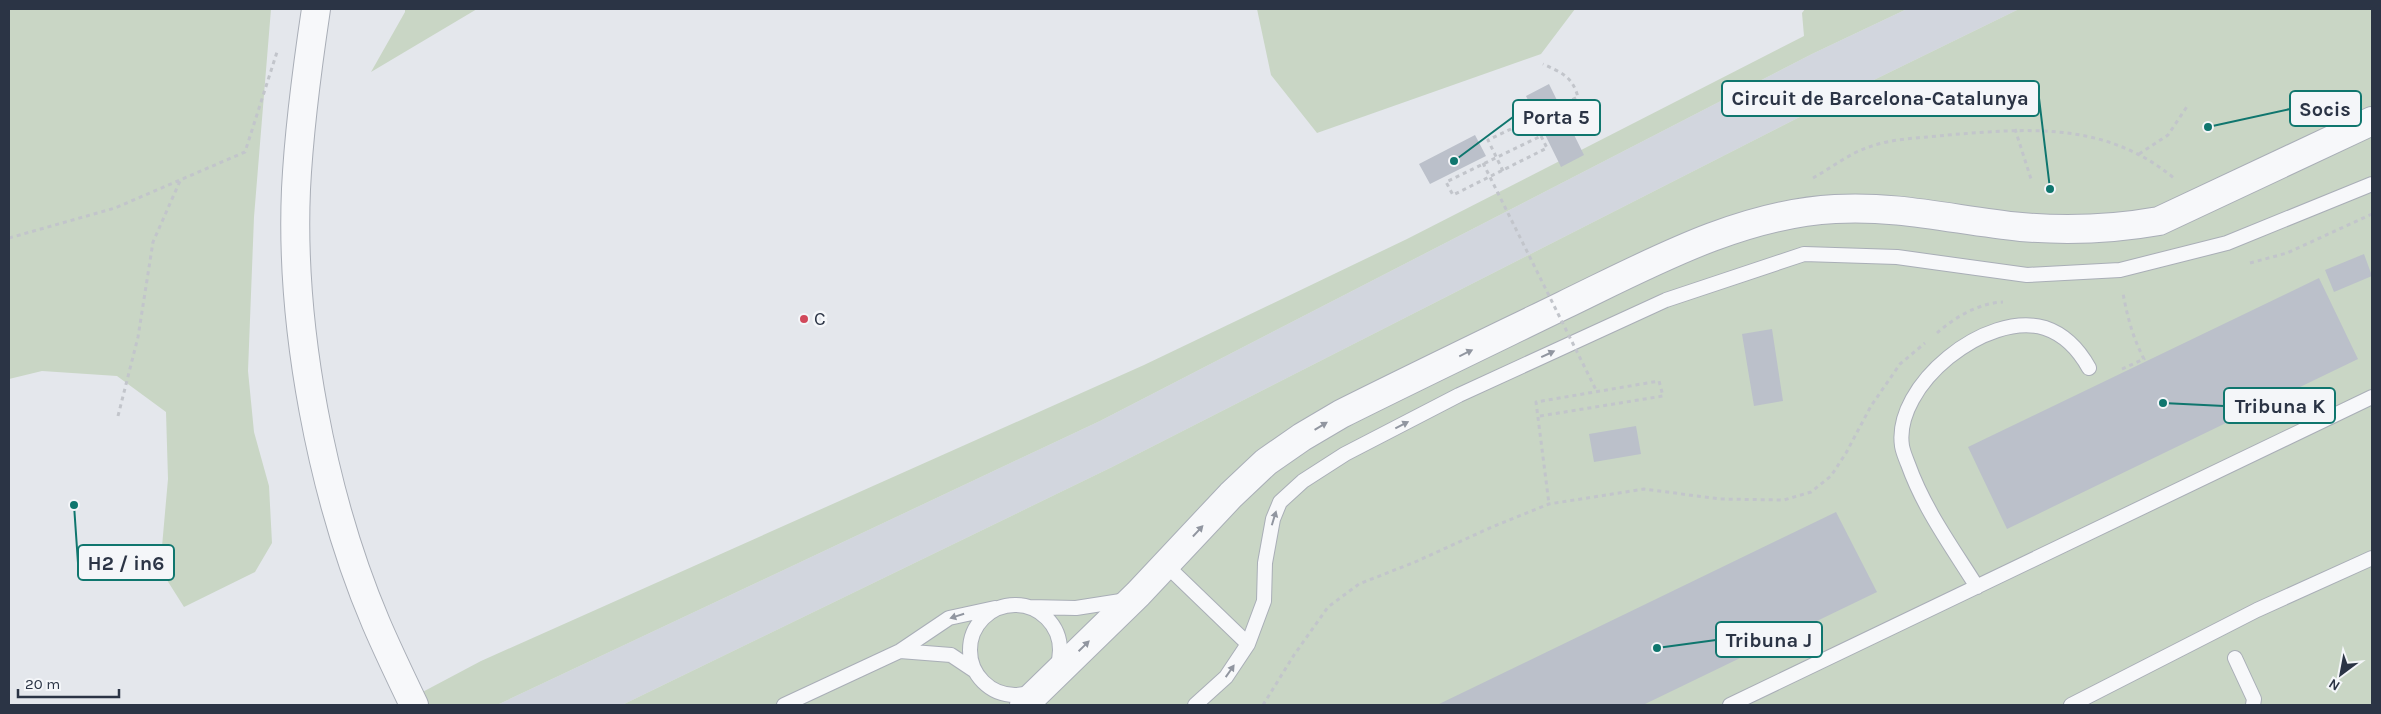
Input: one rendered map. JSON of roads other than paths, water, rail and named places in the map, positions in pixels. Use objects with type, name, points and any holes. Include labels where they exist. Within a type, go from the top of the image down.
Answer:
[{"type":"street","points":[[316,9],[301,116],[296,190],[296,258],[304,349],[314,411],[342,527],[376,622],[414,705]]},
{"type":"street","points":[[1024,705],[1166,565],[1231,495],[1266,462],[1341,414],[1643,267],[1714,237],[1777,215],[1836,208],[1908,211],[2022,227],[2120,228],[2159,221],[2372,121]]},
{"type":"lane","points":[[1195,705],[1226,678],[1248,644],[1264,601],[1265,563],[1273,519],[1280,502],[1303,481],[1345,454],[1459,395],[1666,300],[1804,254],[1897,257],[2027,276],[2120,270],[2227,243],[2372,184]]},
{"type":"lane","points":[[1977,587],[1928,509],[1902,446],[1904,424],[1912,399],[1928,376],[1950,354],[1974,339],[2003,329],[2026,326],[2044,328],[2062,337],[2079,351],[2089,368]]},
{"type":"lane","points":[[1730,705],[2372,397]]},
{"type":"lane","points":[[2071,705],[2257,610],[2372,558]]},
{"type":"lane","points":[[1166,565],[1248,644]]},
{"type":"lane","points":[[784,705],[900,650],[949,618],[978,610],[1004,606],[1076,608],[1116,602],[1134,597]]},
{"type":"lane","points":[[1004,606],[984,617],[971,637],[970,660],[982,680],[1001,693],[1025,694],[1045,683],[1053,674],[1058,663],[1060,651],[1054,629],[1047,619],[1027,607]]},
{"type":"lane","points":[[900,650],[951,655],[975,671]]},
{"type":"lane","points":[[2236,658],[2254,699],[2253,705]]},
{"type":"place","name":"Socis","points":[[2208,127]]},
{"type":"place","name":"Porta 5","points":[[1454,161]]},
{"type":"place","name":"Circuit de Barcelona-Catalunya","points":[[2050,189]]},
{"type":"place","name":"C","points":[[804,319]]},
{"type":"place","name":"Tribuna K","points":[[2163,403]]},
{"type":"place","name":"H2 / in6","points":[[74,505]]},
{"type":"place","name":"Tribuna J","points":[[1657,648]]}]
